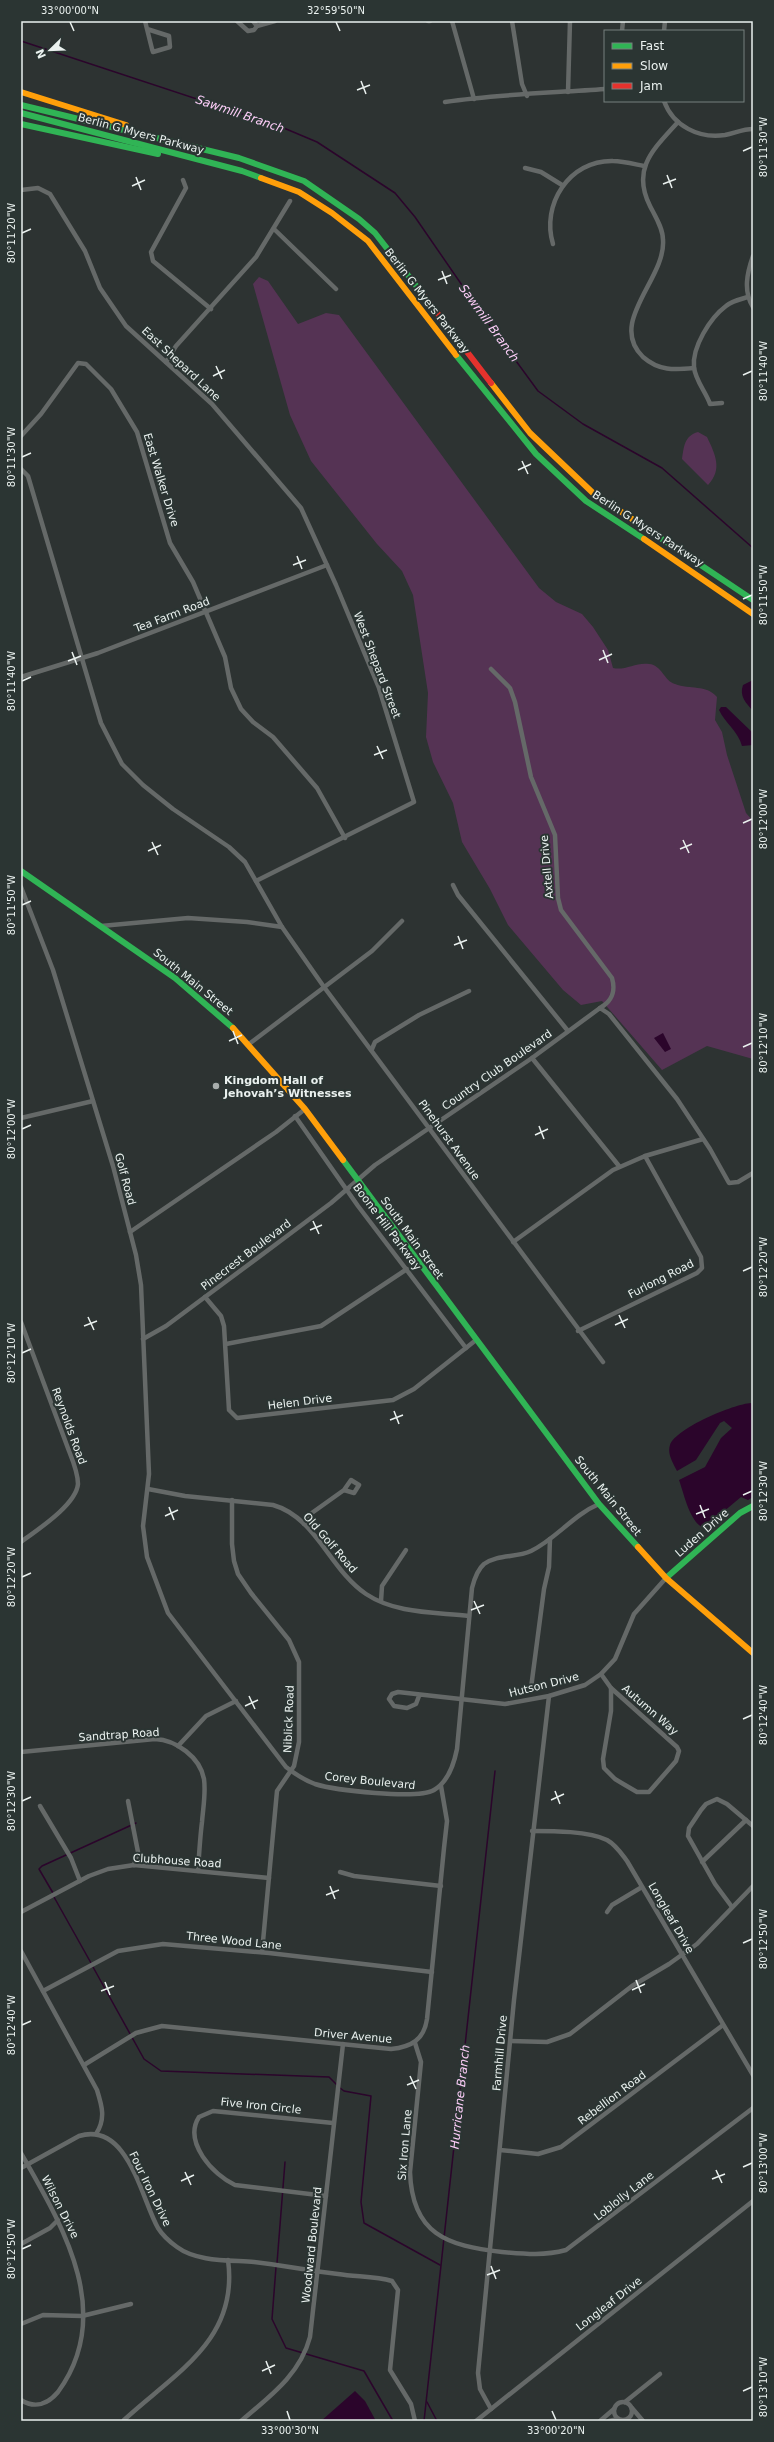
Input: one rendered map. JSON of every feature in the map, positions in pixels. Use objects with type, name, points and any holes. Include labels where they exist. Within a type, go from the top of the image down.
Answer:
[{"type":"main road","points":[[21,92],[164,138]]},
{"type":"main road","name":"Berlin G Myers Parkway","points":[[21,105],[164,138],[239,158],[304,181],[359,219],[375,233],[530,432],[593,493],[753,600]]},
{"type":"main road","name":"Berlin G Myers Parkway","points":[[21,113],[242,171],[299,192],[332,213],[368,241],[486,394],[536,454],[586,501],[699,575],[753,614]]},
{"type":"main road","points":[[21,124],[114,146],[204,162]]},
{"type":"main road","points":[[368,241],[375,233]]},
{"type":"main road","name":"South Main Street","points":[[21,871],[101,926],[198,996],[249,1044],[305,1109],[599,1504],[666,1578],[753,1653]]},
{"type":"main road","name":"Luden Drive","points":[[666,1578],[740,1513],[753,1506]]},
{"type":"street","points":[[145,21],[147,29],[153,52],[170,47],[168,36],[147,29]]},
{"type":"street","points":[[237,21],[246,31],[251,31],[256,26],[275,21]]},
{"type":"street","points":[[253,21],[256,26]]},
{"type":"street","points":[[452,21],[474,99]]},
{"type":"street","points":[[512,21],[522,84],[527,96]]},
{"type":"street","points":[[568,92],[570,21]]},
{"type":"street","points":[[445,102],[500,95],[527,96],[604,89]]},
{"type":"street","points":[[664,102],[668,110],[678,122],[692,132],[708,135],[725,135],[753,129]]},
{"type":"street","points":[[678,122],[651,153],[644,166],[643,183],[645,196],[661,228],[664,240],[660,266],[636,307],[631,321],[632,337],[640,353],[650,363],[663,369],[694,368]]},
{"type":"street","points":[[553,244],[549,231],[550,218],[556,194],[562,185],[572,176],[600,162],[613,161],[644,166]]},
{"type":"street","points":[[525,168],[541,172],[562,185]]},
{"type":"street","points":[[182,180],[186,188],[151,252],[153,261],[211,309]]},
{"type":"street","name":"East Shepard Lane","points":[[21,190],[31,188],[44,190],[56,201],[85,251],[104,295],[126,326],[212,404],[301,508],[327,565]]},
{"type":"street","points":[[166,362],[176,346],[211,309],[256,257],[290,201]]},
{"type":"street","points":[[274,229],[336,289]]},
{"type":"street","points":[[753,256],[747,278],[748,297],[753,307]]},
{"type":"street","points":[[722,403],[710,404],[694,368],[699,344],[716,315],[727,305],[748,297]]},
{"type":"street","name":"East Walker Drive","points":[[21,436],[41,414],[75,366],[84,362],[111,389],[137,432],[170,543],[193,582],[225,658],[231,688],[241,709],[253,722],[273,737],[317,788],[345,838]]},
{"type":"street","name":"Pinehurst Avenue","points":[[21,469],[28,476],[101,723],[122,764],[143,785],[172,809],[235,852],[245,862],[282,927],[324,987],[578,1331],[603,1362]]},
{"type":"street","name":"Tea Farm Road","points":[[21,677],[83,658],[327,565]]},
{"type":"street","name":"West Shepard Street","points":[[327,565],[379,688],[414,802],[345,838]]},
{"type":"street","name":"Axtell Drive","points":[[491,669],[510,688],[515,702],[532,777],[555,835],[558,898],[561,910],[607,972],[613,983],[614,990],[610,1001],[600,1008]]},
{"type":"street","points":[[256,881],[345,838]]},
{"type":"street","points":[[453,885],[458,895],[568,1031]]},
{"type":"street","name":"Golf Road","points":[[21,887],[53,970],[93,1101],[130,1232],[141,1285],[148,1489]]},
{"type":"street","points":[[101,926],[188,918],[247,922],[282,927]]},
{"type":"street","points":[[249,1044],[372,951],[402,922]]},
{"type":"street","points":[[372,1050],[376,1042],[419,1014],[469,991]]},
{"type":"street","points":[[600,1008],[609,1014],[677,1100],[703,1139],[729,1183],[738,1182],[753,1173]]},
{"type":"street","name":"Country Club Boulevard","points":[[358,1180],[375,1165],[532,1058],[600,1008]]},
{"type":"street","points":[[532,1058],[620,1166]]},
{"type":"street","points":[[21,1118],[93,1101]]},
{"type":"street","points":[[130,1232],[305,1109]]},
{"type":"street","name":"Boone Hill Parkway","points":[[295,1116],[347,1190],[466,1348]]},
{"type":"street","points":[[513,1242],[620,1166],[644,1156],[703,1139]]},
{"type":"street","name":"Furlong Road","points":[[578,1331],[646,1299],[697,1273],[702,1268],[701,1257],[644,1156]]},
{"type":"street","name":"Pinecrest Boulevard","points":[[143,1339],[155,1334],[347,1190],[358,1180]]},
{"type":"street","points":[[226,1344],[321,1326],[391,1277],[407,1269]]},
{"type":"street","name":"Helen Drive","points":[[205,1297],[221,1316],[224,1326],[229,1410],[237,1418],[393,1400],[414,1389],[476,1340]]},
{"type":"street","name":"Reynolds Road","points":[[21,1322],[69,1451],[76,1471],[78,1484],[69,1503],[22,1542]]},
{"type":"street","name":"Old Golf Road","points":[[148,1489],[185,1496],[232,1500],[279,1507],[304,1524],[354,1584],[365,1594],[406,1610],[469,1616]]},
{"type":"street","name":"Corey Boulevard","points":[[148,1489],[143,1526],[144,1542],[157,1588],[168,1614],[236,1701],[281,1762],[303,1779],[330,1787],[406,1795],[427,1793],[441,1786]]},
{"type":"street","points":[[304,1524],[309,1515],[344,1490]]},
{"type":"street","name":"Niblick Road","points":[[232,1500],[232,1544],[234,1561],[238,1574],[251,1593],[289,1640],[299,1662],[299,1742],[292,1771],[284,1778],[277,1791],[262,1952]]},
{"type":"street","points":[[415,2043],[422,2037],[426,2026],[447,1828],[441,1786],[455,1761],[459,1735],[473,1581],[483,1565],[500,1557],[525,1554],[550,1539],[587,1509],[599,1504]]},
{"type":"street","points":[[531,1688],[544,1589],[549,1567],[550,1539]]},
{"type":"street","points":[[381,1601],[382,1586],[406,1550]]},
{"type":"street","name":"Hutson Drive","points":[[419,1696],[416,1704],[407,1708],[394,1706],[389,1699],[392,1694],[398,1692],[419,1696],[505,1704],[548,1696],[585,1685],[601,1674],[617,1655],[634,1614],[666,1578]]},
{"type":"street","name":"Autumn Way","points":[[601,1674],[611,1688],[677,1746],[679,1751],[676,1761],[649,1792],[638,1792],[608,1774],[604,1768],[603,1758],[611,1711],[611,1688]]},
{"type":"street","name":"Farmhill Drive","points":[[491,2409],[480,2389],[478,2381],[510,2041],[548,1696]]},
{"type":"street","points":[[178,1746],[206,1716],[236,1701]]},
{"type":"street","name":"Sandtrap Road","points":[[21,1752],[155,1739],[178,1746],[194,1760],[204,1778],[205,1794],[198,1871]]},
{"type":"street","points":[[732,1907],[689,1840],[688,1832],[695,1817],[706,1804],[713,1800],[721,1800],[753,1826]]},
{"type":"street","points":[[128,1801],[138,1852],[134,1865]]},
{"type":"street","points":[[40,1806],[71,1858],[80,1881]]},
{"type":"street","points":[[702,1862],[746,1820]]},
{"type":"street","name":"Longleaf Drive","points":[[532,1831],[571,1833],[607,1840],[621,1853],[753,2075]]},
{"type":"street","name":"Clubhouse Road","points":[[21,1912],[80,1881],[108,1869],[134,1865],[269,1878]]},
{"type":"street","points":[[340,1872],[354,1876],[441,1886]]},
{"type":"street","points":[[510,2041],[541,2043],[565,2037],[632,1986],[682,1956],[713,1929],[753,1886]]},
{"type":"street","points":[[607,1912],[612,1905],[642,1887]]},
{"type":"street","name":"Three Wood Lane","points":[[44,1991],[100,1959],[132,1948],[163,1944],[262,1952],[432,1972]]},
{"type":"street","points":[[21,1951],[97,2090],[102,2109],[102,2124],[96,2134],[79,2136],[21,2168]]},
{"type":"street","name":"Rebellion Road","points":[[500,2150],[538,2154],[561,2147],[723,2024]]},
{"type":"street","name":"Driver Avenue","points":[[84,2065],[136,2033],[162,2026],[390,2049],[415,2043]]},
{"type":"street","name":"Six Iron Lane","points":[[415,2043],[421,2062],[410,2172],[411,2186],[416,2205],[429,2227],[443,2238],[467,2247],[490,2251]]},
{"type":"street","name":"Woodward Boulevard","points":[[241,2421],[286,2381],[301,2361],[312,2329],[333,2123],[343,2044]]},
{"type":"street","name":"Loblolly Lane","points":[[490,2251],[537,2255],[566,2250],[753,2108]]},
{"type":"street","name":"Five Iron Circle","points":[[326,2196],[235,2185],[228,2182],[218,2175],[209,2164],[195,2140],[194,2130],[199,2117],[203,2113],[213,2111],[333,2123]]},
{"type":"street","name":"Four Iron Drive","points":[[96,2134],[112,2141],[129,2161],[152,2215],[166,2238],[192,2255],[383,2279],[395,2283],[398,2290],[390,2370],[411,2404],[415,2421]]},
{"type":"street","name":"Wilson Drive","points":[[21,2153],[58,2220],[76,2264],[82,2316],[81,2338],[77,2358],[62,2386],[48,2402],[32,2405],[21,2400]]},
{"type":"street","name":"Longleaf Drive","points":[[476,2421],[753,2201]]},
{"type":"street","points":[[21,2244],[50,2228],[58,2220]]},
{"type":"street","points":[[124,2420],[201,2352],[212,2338],[225,2306],[229,2274],[228,2260]]},
{"type":"street","points":[[21,2324],[43,2315],[82,2316],[131,2304]]},
{"type":"street","points":[[600,2421],[619,2403],[625,2402],[660,2374]]},
{"type":"street","points":[[625,2402],[643,2421]]},
{"type":"street","points":[[609,2421],[618,2419],[626,2420],[630,2417],[632,2411],[630,2406]]},
{"type":"street","points":[[614,2409],[615,2416],[618,2419]]},
{"type":"shaded area","points":[[259,277],[268,281],[298,324],[326,313],[339,315],[539,588],[556,602],[582,614],[593,627],[608,650],[613,668],[617,669],[640,664],[653,665],[657,667],[671,682],[681,686],[708,690],[717,697],[715,720],[722,732],[727,755],[746,813],[753,821],[753,1059],[707,1046],[662,1070],[602,1001],[581,1005],[563,990],[508,925],[490,889],[462,842],[453,803],[433,762],[426,737],[428,693],[413,595],[402,571],[377,544],[311,461],[290,415],[253,284]]},
{"type":"shaded area","points":[[698,432],[707,437],[715,455],[715,473],[713,479],[708,485],[682,459],[684,446],[687,439]]},
{"type":"shaded area","points":[[753,680],[753,711],[744,699],[742,689],[743,685]]},
{"type":"shaded area","points":[[721,707],[726,707],[753,733],[753,745],[742,746],[735,731],[719,710]]},
{"type":"shaded area","points":[[663,1033],[671,1049],[665,1052],[654,1038]]},
{"type":"shaded area","points":[[751,1403],[753,1407],[753,1497],[748,1500],[741,1497],[704,1528],[699,1525],[691,1514],[679,1480],[705,1467],[721,1438],[732,1428],[724,1421],[720,1423],[696,1460],[677,1471],[670,1455],[670,1445],[683,1431],[706,1418],[743,1404]]},
{"type":"shaded area","points":[[355,2391],[365,2401],[376,2421],[321,2421]]},
{"type":"waterway","name":"Sawmill Branch","points":[[21,41],[279,126],[317,142],[395,193],[415,217],[486,320],[538,391],[583,424],[662,468],[753,548]]},
{"type":"waterway","name":"Hurricane Branch","points":[[424,2421],[495,1771]]},
{"type":"waterway","points":[[53,1893],[39,1869],[42,1866],[136,1823]]},
{"type":"waterway","points":[[54,1897],[91,1963]]},
{"type":"waterway","points":[[93,1967],[144,2059],[161,2071],[329,2077],[337,2085]]},
{"type":"waterway","points":[[340,2088],[344,2091],[371,2096],[361,2202],[364,2223],[440,2265]]},
{"type":"waterway","points":[[277,2263],[285,2162]]},
{"type":"waterway","points":[[276,2267],[272,2319],[286,2348],[364,2371],[393,2421]]},
{"type":"waterway","name":"Hurricane Branch","points":[[427,2402],[437,2421]]},
{"type":"traffic: fast","points":[[21,105],[239,158],[304,181],[359,219],[375,233],[421,292]]},
{"type":"traffic: fast","points":[[21,113],[242,171],[261,178]]},
{"type":"traffic: fast","points":[[21,124],[158,154]]},
{"type":"traffic: fast","points":[[456,355],[536,454],[586,501],[644,539]]},
{"type":"traffic: fast","points":[[632,519],[753,600]]},
{"type":"traffic: fast","points":[[21,871],[175,978],[233,1028]]},
{"type":"traffic: fast","points":[[343,1160],[599,1504],[638,1547]]},
{"type":"traffic: fast","points":[[666,1578],[740,1513],[753,1506]]},
{"type":"traffic: slow","points":[[21,92],[126,125]]},
{"type":"traffic: slow","points":[[261,178],[299,192],[332,213],[368,241],[456,355]]},
{"type":"traffic: slow","points":[[491,383],[530,433],[593,493],[632,519]]},
{"type":"traffic: slow","points":[[644,539],[753,614]]},
{"type":"traffic: slow","points":[[233,1028],[305,1109],[343,1160]]},
{"type":"traffic: slow","points":[[638,1547],[666,1578],[753,1653]]},
{"type":"traffic: jam","points":[[421,292],[491,383]]},
{"type":"place","name":"Kingdom Hall of Jehovah’s Witnesses","points":[[216,1086]]}]
